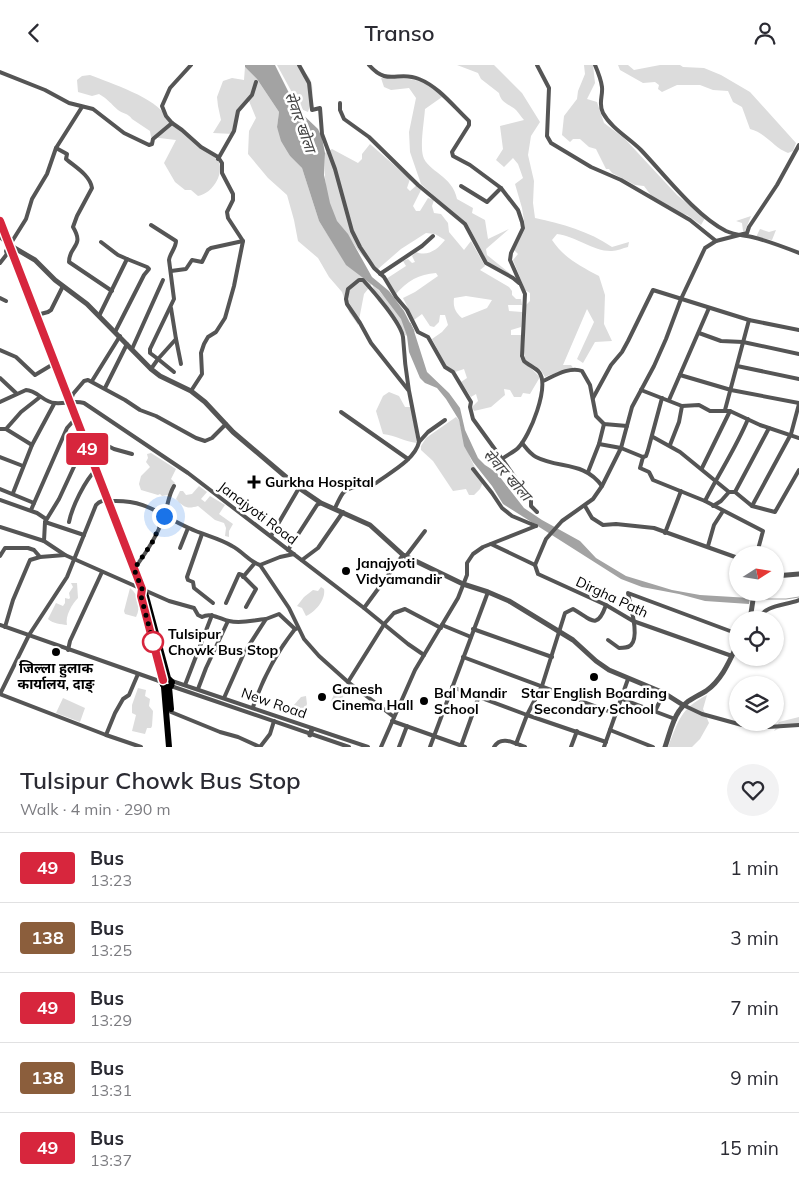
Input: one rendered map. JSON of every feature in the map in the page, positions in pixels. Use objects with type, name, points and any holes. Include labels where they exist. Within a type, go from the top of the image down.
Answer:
[{"type":"main road","points":[[0,221],[11,246],[10,254],[37,315],[85,443],[146,596],[167,683],[173,747]]},
{"type":"main road","points":[[167,683],[169,747]]},
{"type":"street","points":[[191,391],[202,374],[201,353],[204,344],[208,337],[216,332],[225,318],[243,241],[228,218],[227,212],[234,194],[222,173],[222,163],[218,157],[201,147],[172,123],[166,116],[162,106],[170,88],[192,65]]},
{"type":"street","points":[[299,65],[309,83],[312,110],[320,108],[322,134],[335,169],[352,231],[360,247],[374,268],[407,309],[418,332],[428,337],[445,367],[453,373],[472,401],[470,407],[473,419],[532,500],[531,506],[537,511]]},
{"type":"street","points":[[368,65],[378,75],[390,78],[417,78],[439,90],[469,121],[470,125],[452,152],[453,156],[470,165],[500,188],[518,210],[522,221],[523,229],[510,253],[510,260],[524,294],[522,356],[524,361],[539,371],[543,381],[541,397],[534,421],[518,448],[502,459]]},
{"type":"street","points":[[537,65],[549,88],[547,136],[552,143],[591,167],[622,181],[690,220],[716,241]]},
{"type":"street","points":[[595,65],[602,87],[600,99],[602,111],[609,121],[640,149],[705,216],[724,230],[737,236],[773,243],[799,253]]},
{"type":"street","points":[[0,72],[45,90],[69,103],[93,109],[124,133],[149,145],[152,144],[153,139],[172,123]]},
{"type":"street","points":[[218,159],[234,131],[238,111],[252,95],[256,82]]},
{"type":"street","points":[[340,103],[344,119],[369,137],[418,185],[465,224],[486,263],[520,283]]},
{"type":"street","points":[[11,246],[18,229],[26,219],[32,199],[47,175],[56,148],[82,107]]},
{"type":"street","points":[[535,565],[546,539],[562,521],[593,499],[602,486],[621,448],[632,407],[666,339],[681,299],[706,248],[716,241],[747,233],[799,145]]},
{"type":"street","points":[[56,148],[67,154],[66,159],[83,173],[91,183],[92,188],[77,216],[74,227],[79,241],[69,257],[69,262],[112,291]]},
{"type":"street","points":[[461,185],[487,202],[500,188]]},
{"type":"street","points":[[151,225],[176,241],[169,256],[174,299],[150,349],[150,353],[174,372]]},
{"type":"street","points":[[380,274],[422,246],[433,236]]},
{"type":"street","points":[[0,237],[11,246],[35,259],[63,286],[87,304],[151,369],[160,376],[191,391],[205,402],[226,424],[299,488],[322,503],[370,525],[404,556],[463,584],[509,601],[573,640],[609,670],[664,693],[702,714],[742,725],[768,727],[799,725]]},
{"type":"street","points":[[171,271],[186,269],[192,260],[202,262],[211,248],[243,241]]},
{"type":"street","points":[[92,381],[107,357],[144,275],[149,269],[118,255],[101,242]]},
{"type":"street","points":[[0,263],[10,254]]},
{"type":"street","points":[[99,316],[127,259]]},
{"type":"street","points":[[132,349],[163,279]]},
{"type":"street","points":[[409,391],[371,343],[347,304],[348,289],[359,280],[363,280],[381,301],[400,331],[419,442]]},
{"type":"street","points":[[37,315],[51,310],[63,286]]},
{"type":"street","points":[[593,398],[610,365],[622,352],[653,290],[749,320],[799,330]]},
{"type":"street","points":[[0,298],[6,301]]},
{"type":"street","points":[[171,308],[181,364]]},
{"type":"street","points":[[669,400],[709,308]]},
{"type":"street","points":[[702,468],[728,411],[731,390],[749,320]]},
{"type":"street","points":[[699,333],[721,341],[743,343],[799,354]]},
{"type":"street","points":[[151,369],[176,339]]},
{"type":"street","points":[[105,388],[126,344]]},
{"type":"street","points":[[0,350],[16,357],[34,375],[55,363]]},
{"type":"street","points":[[107,357],[116,363]]},
{"type":"street","points":[[737,366],[799,379]]},
{"type":"street","points":[[543,381],[560,373],[578,369],[586,375],[596,416],[604,424],[627,426]]},
{"type":"street","points":[[680,375],[731,390],[799,403],[791,434],[752,506]]},
{"type":"street","points":[[0,378],[16,393]]},
{"type":"street","points":[[0,402],[26,389],[54,403],[70,402],[73,394],[84,381],[88,380],[105,388],[140,410],[205,441],[212,438],[226,424]]},
{"type":"street","points":[[641,390],[682,406],[700,405],[710,411],[728,411],[799,437]]},
{"type":"street","points":[[6,429],[21,412],[40,397]]},
{"type":"street","points":[[662,398],[653,437],[640,468],[650,472],[653,480],[705,501],[763,531],[759,546]]},
{"type":"street","name":"Janajyoti Road","points":[[70,402],[84,403],[188,473],[424,655]]},
{"type":"street","points":[[13,493],[32,445],[54,403]]},
{"type":"street","points":[[670,445],[679,422],[682,406]]},
{"type":"street","points":[[342,412],[408,459]]},
{"type":"street","points":[[31,510],[67,428],[76,418]]},
{"type":"street","points":[[705,501],[715,480],[738,443],[748,419]]},
{"type":"street","points":[[335,508],[348,489],[371,486],[408,459],[428,432],[445,420]]},
{"type":"street","points":[[588,472],[599,444],[604,424]]},
{"type":"street","points":[[735,492],[769,427]]},
{"type":"street","points":[[0,429],[6,429],[32,445]]},
{"type":"street","points":[[653,437],[670,445],[702,468],[729,492],[735,492],[752,506],[774,512],[799,470]]},
{"type":"street","points":[[44,541],[45,521],[59,499],[85,443],[98,441],[114,449],[132,454]]},
{"type":"street","points":[[522,443],[533,455],[541,459],[588,472],[596,477],[602,486]]},
{"type":"street","points":[[599,444],[621,448],[643,457]]},
{"type":"street","points":[[0,457],[23,466]]},
{"type":"street","points":[[381,747],[415,669],[458,598],[467,575],[468,563],[473,554],[483,547],[536,527],[512,516],[502,508],[473,469]]},
{"type":"street","points":[[69,522],[86,484],[96,470]]},
{"type":"street","points":[[134,569],[152,543],[174,486]]},
{"type":"street","points":[[271,536],[299,488]]},
{"type":"street","points":[[0,489],[34,503]]},
{"type":"street","points":[[665,533],[681,491]]},
{"type":"street","points":[[713,506],[721,501],[729,492]]},
{"type":"street","points":[[0,500],[31,510],[45,521],[84,535]]},
{"type":"street","points":[[141,747],[127,745],[0,694],[29,635],[67,577],[96,505],[101,501],[108,501],[136,502],[147,505],[188,528],[230,545],[244,554],[254,564],[260,565],[294,554]]},
{"type":"street","points":[[288,550],[317,505],[322,503]]},
{"type":"street","points":[[585,505],[592,519],[602,525],[616,524],[654,528],[729,555]]},
{"type":"street","points":[[708,547],[714,525],[723,511]]},
{"type":"street","points":[[302,560],[318,548],[343,512]]},
{"type":"street","points":[[0,527],[44,541],[65,555],[102,572],[169,601],[194,608],[200,616],[212,615],[228,621],[244,623],[266,619],[279,614],[297,629]]},
{"type":"street","points":[[180,548],[188,528]]},
{"type":"street","points":[[364,608],[425,531]]},
{"type":"street","points":[[202,534],[187,577],[193,583],[194,588],[213,603]]},
{"type":"street","name":"Dirgha Path","points":[[491,544],[535,565],[538,574],[549,580],[606,605],[633,621],[729,655]]},
{"type":"street","points":[[0,556],[5,548],[20,547],[34,550],[40,557]]},
{"type":"street","points":[[65,555],[40,557],[30,560],[2,626],[167,683]]},
{"type":"street","points":[[243,577],[254,564]]},
{"type":"street","points":[[260,565],[289,608],[297,629],[319,657],[393,719],[462,746],[479,697]]},
{"type":"street","points":[[68,650],[70,641],[102,572]]},
{"type":"street","points":[[226,603],[239,575],[256,589],[246,607]]},
{"type":"street","points":[[784,576],[799,575]]},
{"type":"street","points":[[430,747],[488,592]]},
{"type":"street","points":[[608,640],[619,648],[633,644],[635,637],[628,593],[729,631]]},
{"type":"street","points":[[766,611],[773,606],[799,600]]},
{"type":"street","points":[[516,744],[527,715],[542,686],[552,657],[562,617],[569,610],[573,609],[593,621],[598,620],[602,618],[606,605]]},
{"type":"street","points":[[348,682],[384,624],[394,613],[405,609],[471,637]]},
{"type":"street","points":[[185,685],[212,615]]},
{"type":"street","points":[[224,698],[244,653],[266,619]]},
{"type":"street","points":[[198,689],[228,621]]},
{"type":"street","points":[[253,707],[270,665],[282,646],[297,629]]},
{"type":"street","points":[[474,629],[552,657]]},
{"type":"street","points":[[463,657],[616,714]]},
{"type":"street","points":[[665,747],[675,719],[683,705],[717,682],[729,661]]},
{"type":"street","points":[[106,735],[115,713],[123,699],[129,695],[138,674]]},
{"type":"street","points":[[604,747],[628,679]]},
{"type":"street","name":"New Road","points":[[167,683],[198,689],[368,747]]},
{"type":"street","name":"New Road","points":[[167,683],[310,735],[349,747]]},
{"type":"street","points":[[452,687],[606,742]]},
{"type":"street","points":[[655,711],[664,693]]},
{"type":"street","points":[[622,699],[675,719]]},
{"type":"street","points":[[171,712],[260,747],[270,734],[274,721]]},
{"type":"street","points":[[399,747],[407,726]]},
{"type":"street","points":[[310,735],[312,729]]},
{"type":"street","points":[[610,730],[642,745],[653,747]]},
{"type":"street","points":[[572,747],[577,731]]},
{"type":"street","points":[[494,747],[498,741],[502,740],[525,747]]},
{"type":"shaded area","points":[[277,65],[301,65],[302,71],[307,75],[312,84],[312,95],[308,112],[301,109]]},
{"type":"shaded area","points":[[457,65],[494,65],[522,93],[540,122],[531,136],[528,155],[534,181],[533,203],[535,218],[585,232],[612,247],[629,242],[628,247],[616,251],[605,251],[564,235],[557,234],[552,240],[567,257],[599,276],[605,295],[604,324],[612,341],[595,342],[583,363],[577,359],[594,322],[587,309],[563,365],[571,365],[574,369],[545,377],[540,369],[525,360],[526,305],[530,301],[530,293],[525,290],[513,260],[518,254],[514,250],[525,227],[515,184],[523,178],[518,164],[513,158],[504,167],[496,160],[503,149],[500,126],[524,120],[516,110],[503,101],[499,93],[481,79],[478,73]]},
{"type":"shaded area","points":[[584,65],[593,65],[595,83],[587,99],[597,102],[604,123],[624,138],[677,195],[705,218],[701,225],[687,215],[677,213],[653,198],[644,186],[635,185],[606,169],[596,149],[589,147],[580,139],[573,139],[570,142],[562,135],[564,116],[577,99],[585,74]]},
{"type":"shaded area","points":[[618,65],[628,65],[634,70],[660,65],[680,65],[683,67],[704,68],[721,75],[750,92],[796,143],[793,151],[788,153],[783,151],[761,134],[750,129],[742,107],[733,102],[728,91],[713,90],[700,85],[677,85],[662,92],[658,89],[659,85],[655,82],[643,83],[620,70]]},
{"type":"shaded area","points":[[245,67],[257,79],[279,112],[277,127],[290,156],[302,168],[319,221],[346,264],[372,283],[390,303],[402,319],[407,336],[401,333],[390,314],[378,301],[372,284],[364,294],[358,325],[349,312],[342,292],[329,277],[318,258],[298,241],[287,195],[268,178],[248,154],[249,131],[256,118],[249,101],[240,111],[233,134],[213,133],[221,120],[217,97],[223,81],[232,78],[244,80]]},
{"type":"shaded area","points":[[90,75],[143,97],[217,158],[220,169],[219,175],[209,191],[198,196],[191,190],[185,190],[175,182],[164,163],[176,140],[151,137],[150,131],[118,110],[99,94],[92,96],[78,92],[77,80],[82,76]]},
{"type":"shaded area","points":[[381,78],[407,79],[421,82],[428,85],[442,97],[425,109],[422,140],[423,156],[429,166],[451,185],[457,199],[473,208],[472,213],[485,220],[488,239],[509,229],[486,249],[487,255],[512,275],[489,265],[469,227],[421,184],[410,152],[409,132],[416,98],[409,88],[391,90],[384,87]]},
{"type":"shaded area","points":[[370,144],[410,179],[407,188],[410,191],[417,185],[421,190],[413,206],[416,211],[420,211],[428,198],[434,200],[432,206],[434,213],[441,214],[448,223],[449,232],[464,250],[471,241],[485,266],[480,270],[509,287],[516,299],[521,299],[522,305],[508,305],[509,311],[522,312],[521,327],[511,330],[511,335],[522,335],[520,358],[540,377],[530,394],[523,393],[521,397],[514,397],[510,390],[504,389],[505,395],[491,407],[474,411],[472,407],[478,401],[476,394],[471,397],[461,382],[467,378],[464,369],[455,372],[446,366],[432,339],[448,325],[445,315],[440,315],[439,322],[434,327],[430,326],[422,314],[414,320],[403,298],[438,276],[436,273],[414,279],[404,285],[396,294],[386,279],[406,266],[403,261],[408,259],[412,263],[415,262],[412,256],[416,252],[429,253],[445,240],[435,234],[426,233],[401,249],[378,269],[362,255],[337,222],[330,206],[326,189],[325,153],[332,149],[358,163],[362,159],[362,154]],"holes":[[[466,296],[492,300],[487,308],[462,318],[456,311],[454,304],[454,298]]]},
{"type":"shaded area","points":[[751,216],[745,231],[743,231],[742,223],[736,221]]},
{"type":"shaded area","points":[[760,229],[769,232],[776,230],[772,240],[756,237]]},
{"type":"shaded area","points":[[389,392],[399,396],[405,407],[411,407],[417,443],[383,434],[376,411],[383,396]]},
{"type":"shaded area","points":[[456,417],[459,420],[471,459],[484,480],[480,489],[474,495],[469,495],[466,489],[453,491],[433,461],[421,450],[421,446],[426,438]]},
{"type":"shaded area","points":[[151,453],[176,469],[171,479],[175,483],[168,495],[162,496],[141,490],[139,484],[141,476],[150,467],[146,462],[147,454]]},
{"type":"shaded area","points":[[199,486],[207,492],[201,499],[205,502],[210,496],[225,505],[219,514],[233,524],[229,531],[229,537],[225,536],[226,528],[224,523],[215,520],[198,506],[186,507],[176,499],[180,491],[183,491],[186,495],[192,494]]},
{"type":"shaded area","points":[[71,583],[77,583],[78,598],[70,610],[67,625],[53,622],[48,619],[56,603],[63,606],[65,598],[70,598],[69,593],[73,587]]},
{"type":"shaded area","points":[[321,587],[324,589],[322,601],[313,612],[306,616],[302,608],[297,606],[304,597],[313,590],[318,591]]},
{"type":"shaded area","points":[[130,588],[138,601],[136,617],[125,614],[124,611]]},
{"type":"shaded area","points":[[138,688],[146,690],[145,696],[150,699],[149,706],[153,711],[152,726],[147,728],[145,734],[132,731],[136,715],[132,713],[132,705]]},
{"type":"shaded area","points":[[337,688],[345,691],[341,703],[333,704],[331,701]]},
{"type":"shaded area","points":[[707,695],[703,709],[709,723],[700,739],[692,747],[668,747],[678,722],[686,710]]},
{"type":"shaded area","points":[[306,696],[307,704],[304,711],[295,713],[293,706],[301,697]]},
{"type":"shaded area","points":[[63,698],[85,708],[80,722],[56,713]]},
{"type":"shaded area","points":[[799,717],[799,725],[788,724],[784,726],[784,721]]},
{"type":"water","points":[[245,65],[275,65],[297,109],[318,129],[325,153],[324,175],[330,203],[337,221],[348,234],[372,277],[389,291],[404,311],[414,331],[427,372],[449,393],[460,408],[465,430],[478,458],[496,472],[524,508],[580,541],[596,558],[626,576],[672,590],[700,595],[729,597],[729,601],[750,601],[749,604],[705,601],[642,587],[621,579],[503,504],[464,446],[459,420],[446,399],[437,388],[425,383],[420,378],[409,352],[407,336],[401,319],[379,290],[346,265],[319,221],[302,168],[290,156],[281,141],[277,127],[279,112],[257,79]]},
{"type":"waterway","name":"सेवार खोला","points":[[410,323],[414,331]]},
{"type":"waterway","name":"सेवार खोला","points":[[784,599],[799,597]]},
{"type":"bus line","name":"49","points":[[0,221],[142,589],[141,596],[163,680]]},
{"type":"place","name":"Gurkha Hospital","points":[[254,482]]},
{"type":"place","name":"Janajyoti Vidyamandir","points":[[346,571]]},
{"type":"place","name":"Tulsipur Chowk Bus Stop","points":[[153,642]]},
{"type":"place","name":"जिल्ला हुलाक कार्यालय, दाङ्","points":[[56,652]]},
{"type":"place","name":"Star English Boarding Secondary School","points":[[594,677]]},
{"type":"place","name":"Ganesh Cinema Hall","points":[[322,697]]},
{"type":"place","name":"Bal Mandir School","points":[[424,701]]},
{"type":"route","points":[[153,642],[154,646],[141,596],[142,589],[134,569],[152,543],[164,516]]}]
